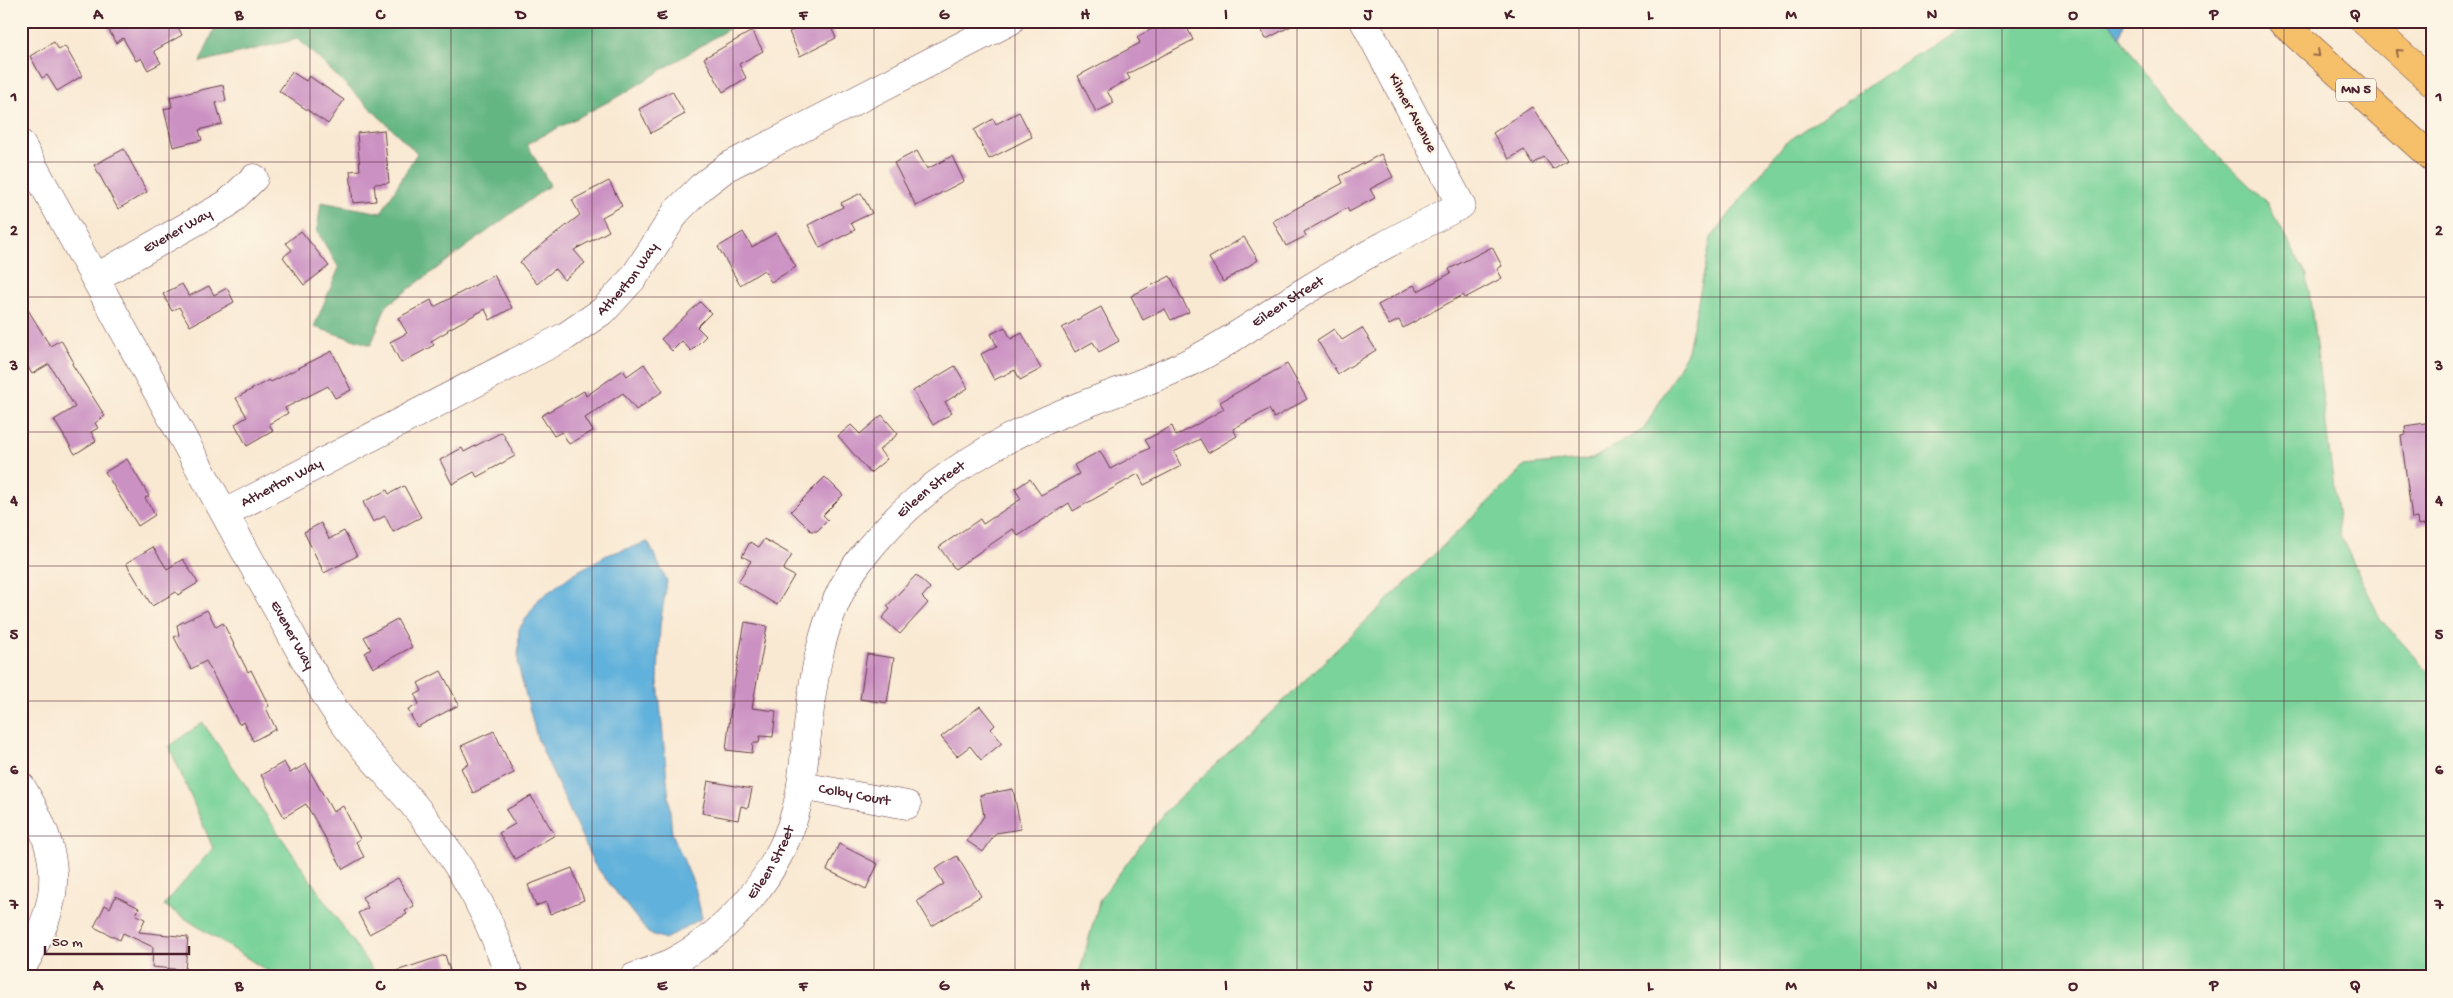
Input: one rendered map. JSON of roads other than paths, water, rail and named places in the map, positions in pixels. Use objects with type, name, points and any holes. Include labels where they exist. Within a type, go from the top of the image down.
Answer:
[{"type":"main road","name":"MN 5","points":[[2281,21],[2432,158]]},
{"type":"main road","points":[[2364,21],[2432,82]]},
{"type":"street","name":"Atherton Way","points":[[225,514],[566,336],[604,310],[634,277],[677,211],[701,187],[727,167],[1010,21]]},
{"type":"street","name":"Kilmer Avenue","points":[[1364,21],[1461,205]]},
{"type":"street","name":"Evener Way","points":[[21,144],[340,718],[368,755],[427,821],[459,868],[487,918],[509,977]]},
{"type":"street","name":"Evener Way","points":[[95,278],[227,204],[254,178]]},
{"type":"street","name":"Eileen Street","points":[[634,977],[672,962],[706,940],[737,913],[763,884],[781,848],[796,811],[801,786],[812,684],[821,640],[836,599],[859,561],[887,528],[928,489],[973,458],[1020,432],[1188,363],[1234,338],[1345,267],[1461,205]]},
{"type":"street","points":[[21,786],[36,811],[48,838],[54,867],[53,896],[46,924],[21,970]]},
{"type":"street","name":"Colby Court","points":[[801,786],[908,805]]},
{"type":"water","points":[[2108,21],[2124,23],[2120,37]]},
{"type":"water","points":[[648,542],[667,581],[660,625],[658,681],[672,833],[695,887],[702,918],[665,939],[648,933],[594,864],[537,738],[518,665],[519,629],[539,599],[573,574],[607,555]]}]
